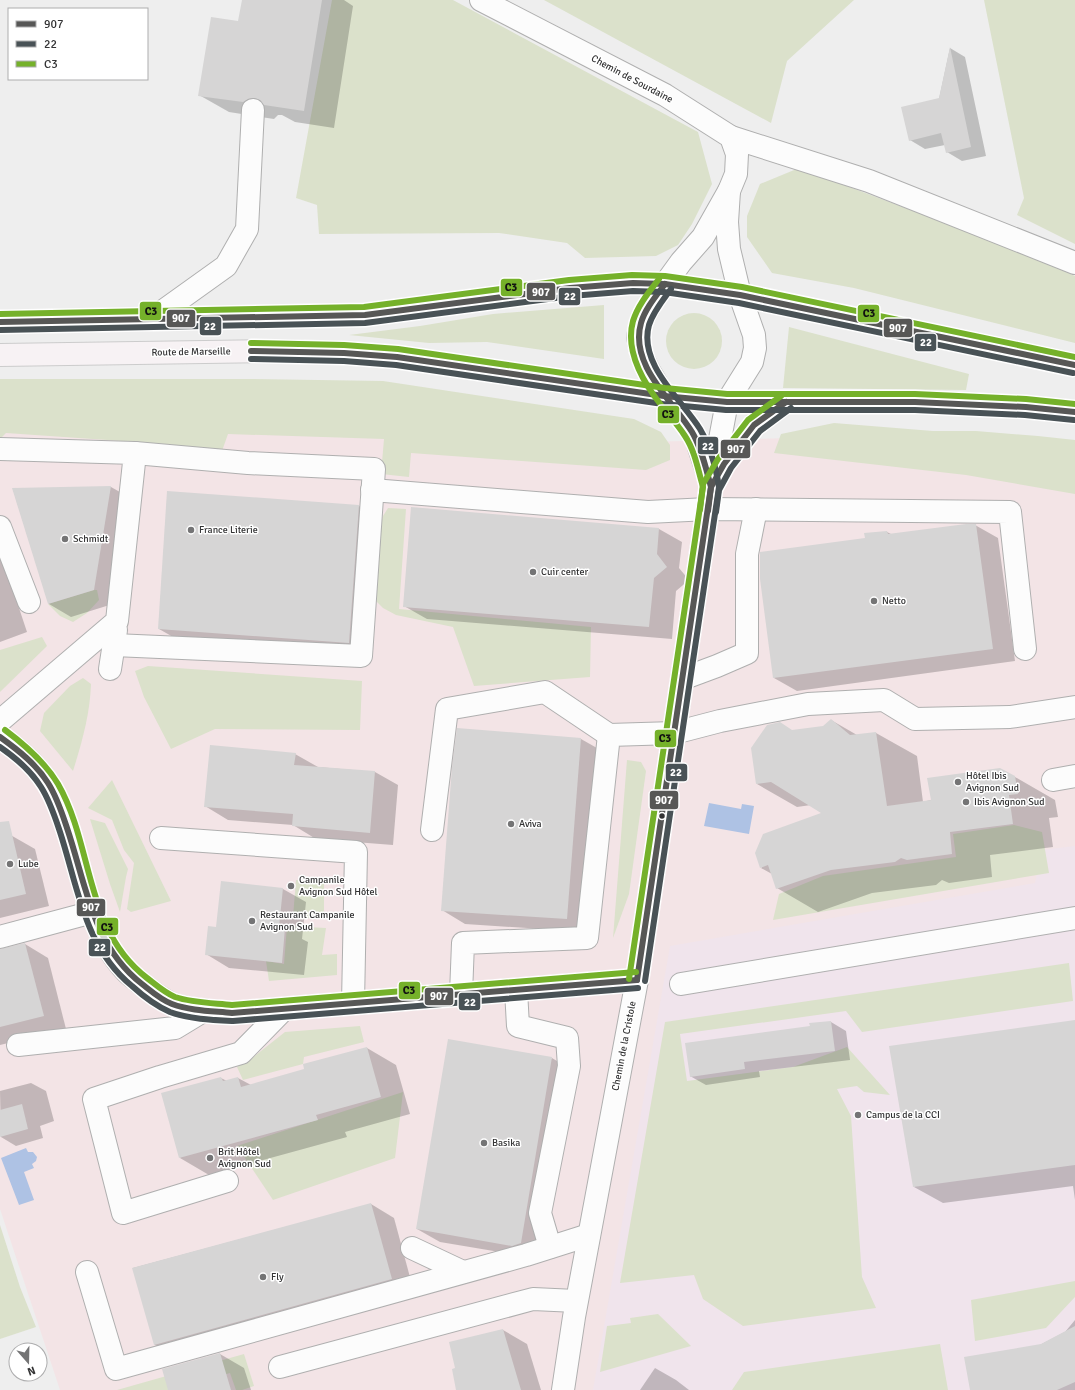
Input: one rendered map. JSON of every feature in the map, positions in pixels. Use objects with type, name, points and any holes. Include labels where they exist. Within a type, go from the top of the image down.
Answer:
[{"type":"main road","points":[[0,322],[365,315],[570,288],[633,283],[665,284],[740,295],[1075,365]]},
{"type":"main road","name":"Route de Marseille","points":[[0,355],[266,351],[344,353],[397,357],[664,396],[727,402],[915,402],[1026,407],[1075,412]]},
{"type":"street","name":"Chemin de Sourdaine","points":[[481,0],[665,95],[731,137],[870,181],[1075,262]]},
{"type":"street","points":[[152,320],[226,266],[247,229],[253,110]]},
{"type":"street","points":[[712,487],[696,438],[682,417],[664,396],[648,369],[642,356],[638,337],[641,322],[652,302],[704,237],[729,191],[736,174],[737,154],[731,137]]},
{"type":"street","points":[[727,402],[752,362],[755,348],[754,335],[740,295],[729,249],[727,222],[729,191]]},
{"type":"street","name":"Chemin de la Cristole","points":[[563,1390],[576,1302],[637,980],[708,509],[727,402]]},
{"type":"street","points":[[712,487],[724,464],[754,425],[786,402]]},
{"type":"street","points":[[0,449],[135,453],[248,463],[374,469],[361,656],[114,645]]},
{"type":"street","points":[[110,669],[117,621],[135,453]]},
{"type":"street","points":[[372,490],[648,512],[708,509],[1010,512],[1025,650]]},
{"type":"street","points":[[682,679],[747,653],[747,554],[756,509]]},
{"type":"street","points":[[0,527],[30,602]]},
{"type":"street","points":[[0,721],[117,621]]},
{"type":"street","points":[[432,830],[448,709],[544,692],[609,736],[674,733],[720,721],[808,704],[884,700],[914,719],[1010,717],[1075,707]]},
{"type":"street","points":[[461,994],[463,943],[587,938],[609,736]]},
{"type":"street","points":[[0,737],[13,746],[48,784],[66,826],[93,912],[104,940],[126,971],[146,988],[172,1004],[202,1010],[232,1013],[637,980]]},
{"type":"street","points":[[1054,780],[1075,776]]},
{"type":"street","points":[[161,838],[356,852],[353,1003]]},
{"type":"street","points":[[0,937],[93,912]]},
{"type":"street","points":[[681,984],[1075,918]]},
{"type":"street","points":[[516,990],[518,1026],[567,1038],[568,1066],[540,1213],[550,1247]]},
{"type":"street","points":[[227,1181],[123,1214],[94,1099],[160,1077],[241,1053],[284,1009]]},
{"type":"street","points":[[18,1045],[175,1028],[202,1010]]},
{"type":"street","points":[[87,1272],[116,1369],[463,1272],[589,1235]]},
{"type":"street","points":[[412,1248],[463,1272]]},
{"type":"street","points":[[280,1368],[533,1299],[576,1302]]},
{"type":"shaded area","points":[[0,424],[647,442],[828,437],[1075,463],[1075,1390],[60,1390],[48,1354],[48,1342],[44,1342],[0,1209]]},
{"type":"shaded area","name":"Campus de la CCI","points":[[1075,846],[1075,1390],[593,1390],[670,946],[1035,883],[1042,850]]},
{"type":"green space","points":[[332,0],[453,0],[698,132],[712,184],[692,224],[678,245],[656,256],[585,258],[567,243],[499,233],[319,234],[317,205],[296,198]]},
{"type":"green space","points":[[544,0],[854,0],[787,61],[771,123]]},
{"type":"green space","points":[[984,0],[1075,0],[1075,244],[1017,215],[1024,198]]},
{"type":"green space","points":[[799,168],[1038,258],[1075,276],[1075,343],[854,288],[772,273],[747,237],[747,216],[760,184]]},
{"type":"green space","points":[[604,305],[604,359],[487,342],[429,343],[349,335],[420,326],[493,314]]},
{"type":"green space","points":[[694,313],[705,315],[714,321],[720,330],[722,341],[720,352],[714,361],[705,367],[694,369],[683,367],[674,361],[668,352],[666,341],[668,330],[674,321],[683,315]]},
{"type":"green space","points":[[789,327],[969,374],[966,390],[783,388]]},
{"type":"green space","points":[[0,379],[253,379],[383,381],[634,419],[661,432],[670,445],[670,460],[646,470],[411,453],[409,477],[381,474],[384,439],[228,434],[222,451],[165,444],[6,433],[0,439]]},
{"type":"green space","points":[[834,423],[933,431],[976,431],[1075,440],[1075,494],[966,475],[774,453],[781,434]]},
{"type":"green space","points":[[388,508],[406,509],[399,609],[591,627],[590,677],[474,686],[453,627],[396,615],[383,608],[374,599],[377,536],[383,516]]},
{"type":"green space","points":[[97,590],[99,600],[87,613],[73,622],[60,616],[48,604]]},
{"type":"green space","points":[[42,637],[47,646],[0,692],[0,650]]},
{"type":"green space","points":[[148,666],[362,681],[360,730],[215,729],[171,749],[144,697],[135,671]]},
{"type":"green space","points":[[83,678],[91,684],[89,706],[85,728],[73,771],[40,731],[44,713],[70,686]]},
{"type":"green space","points":[[627,760],[641,762],[646,771],[629,894],[613,938]]},
{"type":"green space","points":[[112,780],[171,901],[131,912],[127,909],[134,863],[124,850],[112,820],[88,808]]},
{"type":"green space","points":[[90,819],[105,823],[128,869],[120,912],[110,884]]},
{"type":"green space","points":[[1014,825],[1042,832],[1049,873],[773,920],[779,894],[823,876],[956,857],[953,834]]},
{"type":"green space","points":[[296,880],[324,883],[324,919],[293,917]]},
{"type":"green space","points":[[287,926],[326,928],[322,955],[337,954],[337,975],[269,981],[266,961],[284,964]]},
{"type":"green space","points":[[1069,963],[1073,1001],[862,1032],[846,1011],[680,1034],[687,1081],[793,1067],[847,1047],[890,1095],[864,1092],[857,1086],[837,1089],[851,1116],[862,1277],[876,1308],[743,1326],[703,1299],[694,1275],[620,1283],[665,1022]]},
{"type":"green space","points":[[360,1026],[364,1042],[304,1057],[303,1064],[243,1080],[237,1067],[251,1059],[285,1032]]},
{"type":"green space","points":[[403,1092],[395,1158],[273,1200],[237,1146]]},
{"type":"green space","points":[[0,1225],[20,1287],[36,1327],[0,1339]]},
{"type":"green space","points":[[1075,1281],[1075,1297],[1046,1328],[975,1341],[971,1300]]},
{"type":"green space","points":[[658,1314],[691,1346],[600,1372],[607,1326],[631,1323],[630,1318]]},
{"type":"green space","points":[[940,1344],[948,1390],[732,1390],[744,1372]]},
{"type":"green space","points":[[244,1354],[254,1386],[242,1390],[236,1390],[230,1373],[175,1388],[175,1390],[117,1390]]},
{"type":"water","points":[[709,803],[741,809],[742,804],[754,806],[749,834],[704,826]]},
{"type":"water","points":[[26,1148],[28,1152],[33,1152],[37,1157],[36,1161],[32,1164],[34,1168],[24,1172],[34,1200],[19,1205],[1,1158]]},
{"type":"building","points":[[242,0],[322,0],[304,111],[264,105],[260,100],[254,98],[243,102],[198,96],[211,17],[238,21]]},
{"type":"building","points":[[950,47],[971,147],[946,153],[941,133],[909,141],[901,107],[939,98]]},
{"type":"building","name":"Schmidt","points":[[111,486],[94,590],[48,604],[12,488]]},
{"type":"building","points":[[167,491],[359,505],[349,643],[158,629]]},
{"type":"building","name":"Cuir center","points":[[411,507],[659,528],[657,554],[667,567],[654,578],[649,627],[403,607]]},
{"type":"building","name":"Netto","points":[[976,524],[993,649],[773,678],[760,579],[760,552],[865,538],[864,533],[887,531],[888,534]]},
{"type":"building","name":"Ibis Avignon Sud","points":[[831,719],[850,735],[876,732],[887,806],[931,800],[927,778],[1000,768],[1015,776],[1018,794],[1009,795],[1013,824],[950,832],[952,854],[907,860],[901,858],[895,862],[831,870],[776,889],[768,865],[760,868],[755,853],[763,834],[821,813],[771,782],[756,784],[751,748],[767,725],[780,722],[792,730],[823,726]]},
{"type":"building","name":"Aviva","points":[[457,728],[581,738],[567,919],[441,911],[452,767]]},
{"type":"building","points":[[210,745],[296,753],[294,765],[375,771],[370,833],[292,826],[293,814],[204,807]]},
{"type":"building","name":"Lube","points":[[9,821],[26,894],[0,900],[0,822]]},
{"type":"building","points":[[221,881],[283,888],[279,927],[285,928],[282,963],[205,955],[208,926],[216,927]]},
{"type":"building","points":[[25,943],[44,1016],[0,1027],[0,949]]},
{"type":"building","points":[[1075,1020],[1075,1165],[913,1187],[889,1046]]},
{"type":"building","points":[[831,1021],[835,1051],[744,1062],[745,1069],[690,1077],[685,1043],[810,1026],[809,1023]]},
{"type":"building","name":"Basika","points":[[448,1039],[552,1057],[521,1243],[512,1246],[416,1229]]},
{"type":"building","points":[[367,1047],[381,1097],[316,1115],[318,1120],[179,1158],[161,1093],[221,1077],[223,1081],[238,1077],[241,1087],[304,1069],[303,1064]]},
{"type":"building","points":[[22,1104],[28,1129],[0,1137],[0,1110]]},
{"type":"building","name":"Fly","points":[[371,1203],[392,1279],[154,1345],[132,1268]]},
{"type":"building","points":[[1075,1326],[1075,1382],[1057,1390],[970,1390],[964,1357],[1041,1344]]},
{"type":"building","points":[[503,1329],[521,1390],[456,1390],[452,1369],[455,1368],[449,1342]]},
{"type":"building","points":[[220,1353],[231,1390],[168,1390],[162,1369]]},
{"type":"transit line","name":"C3","points":[[0,314],[364,307],[569,280],[632,275],[665,276],[742,287],[1075,357]]},
{"type":"transit line","name":"C3","points":[[629,979],[703,487],[691,448],[679,428],[654,396],[642,376],[637,365],[631,343],[631,332],[635,315],[659,279]]},
{"type":"transit line","name":"907","points":[[0,322],[365,315],[570,288],[633,283],[665,284],[740,295],[1075,365]]},
{"type":"transit line","name":"907","points":[[637,980],[711,487],[703,459],[692,432],[655,382],[641,353],[639,338],[641,323],[648,308],[665,284]]},
{"type":"transit line","name":"22","points":[[645,981],[719,487],[712,457],[704,436],[664,381],[650,354],[647,339],[649,325],[656,311],[671,289]]},
{"type":"transit line","name":"22","points":[[0,330],[365,323],[571,296],[633,291],[664,292],[739,303],[1073,373]]},
{"type":"transit line","name":"C3","points":[[251,343],[344,345],[398,349],[665,388],[727,394],[915,394],[1026,399],[1075,404]]},
{"type":"transit line","name":"907","points":[[251,351],[344,353],[397,357],[664,396],[727,402],[915,402],[1026,407],[1075,412]]},
{"type":"transit line","name":"22","points":[[251,359],[344,361],[396,365],[663,404],[726,410],[915,410],[1025,415],[1074,420]]},
{"type":"transit line","name":"C3","points":[[700,510],[703,484],[718,459],[748,420],[781,396]]},
{"type":"transit line","name":"907","points":[[708,511],[711,487],[724,464],[754,425],[786,402]]},
{"type":"transit line","name":"22","points":[[716,512],[719,490],[731,468],[760,431],[791,408]]},
{"type":"transit line","name":"C3","points":[[5,730],[34,754],[47,768],[58,784],[70,808],[92,887],[112,936],[127,958],[147,978],[164,991],[175,997],[196,1002],[232,1005],[636,972]]},
{"type":"transit line","name":"907","points":[[0,737],[20,752],[43,776],[51,788],[65,822],[93,912],[101,932],[112,951],[125,968],[142,984],[160,998],[172,1004],[194,1009],[232,1013],[637,980]]},
{"type":"transit line","name":"22","points":[[0,747],[28,770],[37,781],[47,798],[60,832],[85,915],[93,935],[103,953],[116,970],[136,990],[155,1004],[170,1012],[193,1018],[233,1021],[638,988]]},
{"type":"place","name":"France Literie","points":[[191,530]]},
{"type":"place","name":"Schmidt","points":[[65,539]]},
{"type":"place","name":"Cuir center","points":[[533,572]]},
{"type":"place","name":"Netto","points":[[874,601]]},
{"type":"place","name":"Hôtel Ibis Avignon Sud","points":[[958,782]]},
{"type":"place","name":"Ibis Avignon Sud","points":[[966,802]]},
{"type":"place","name":"Aviva","points":[[511,824]]},
{"type":"place","name":"Lube","points":[[10,864]]},
{"type":"place","name":"Campanile Avignon Sud Hôtel","points":[[291,886]]},
{"type":"place","name":"Restaurant Campanile Avignon Sud","points":[[252,921]]},
{"type":"place","name":"Campus de la CCI","points":[[858,1115]]},
{"type":"place","name":"Basika","points":[[484,1143]]},
{"type":"place","name":"Brit Hôtel Avignon Sud","points":[[210,1158]]},
{"type":"place","name":"Fly","points":[[263,1277]]}]
